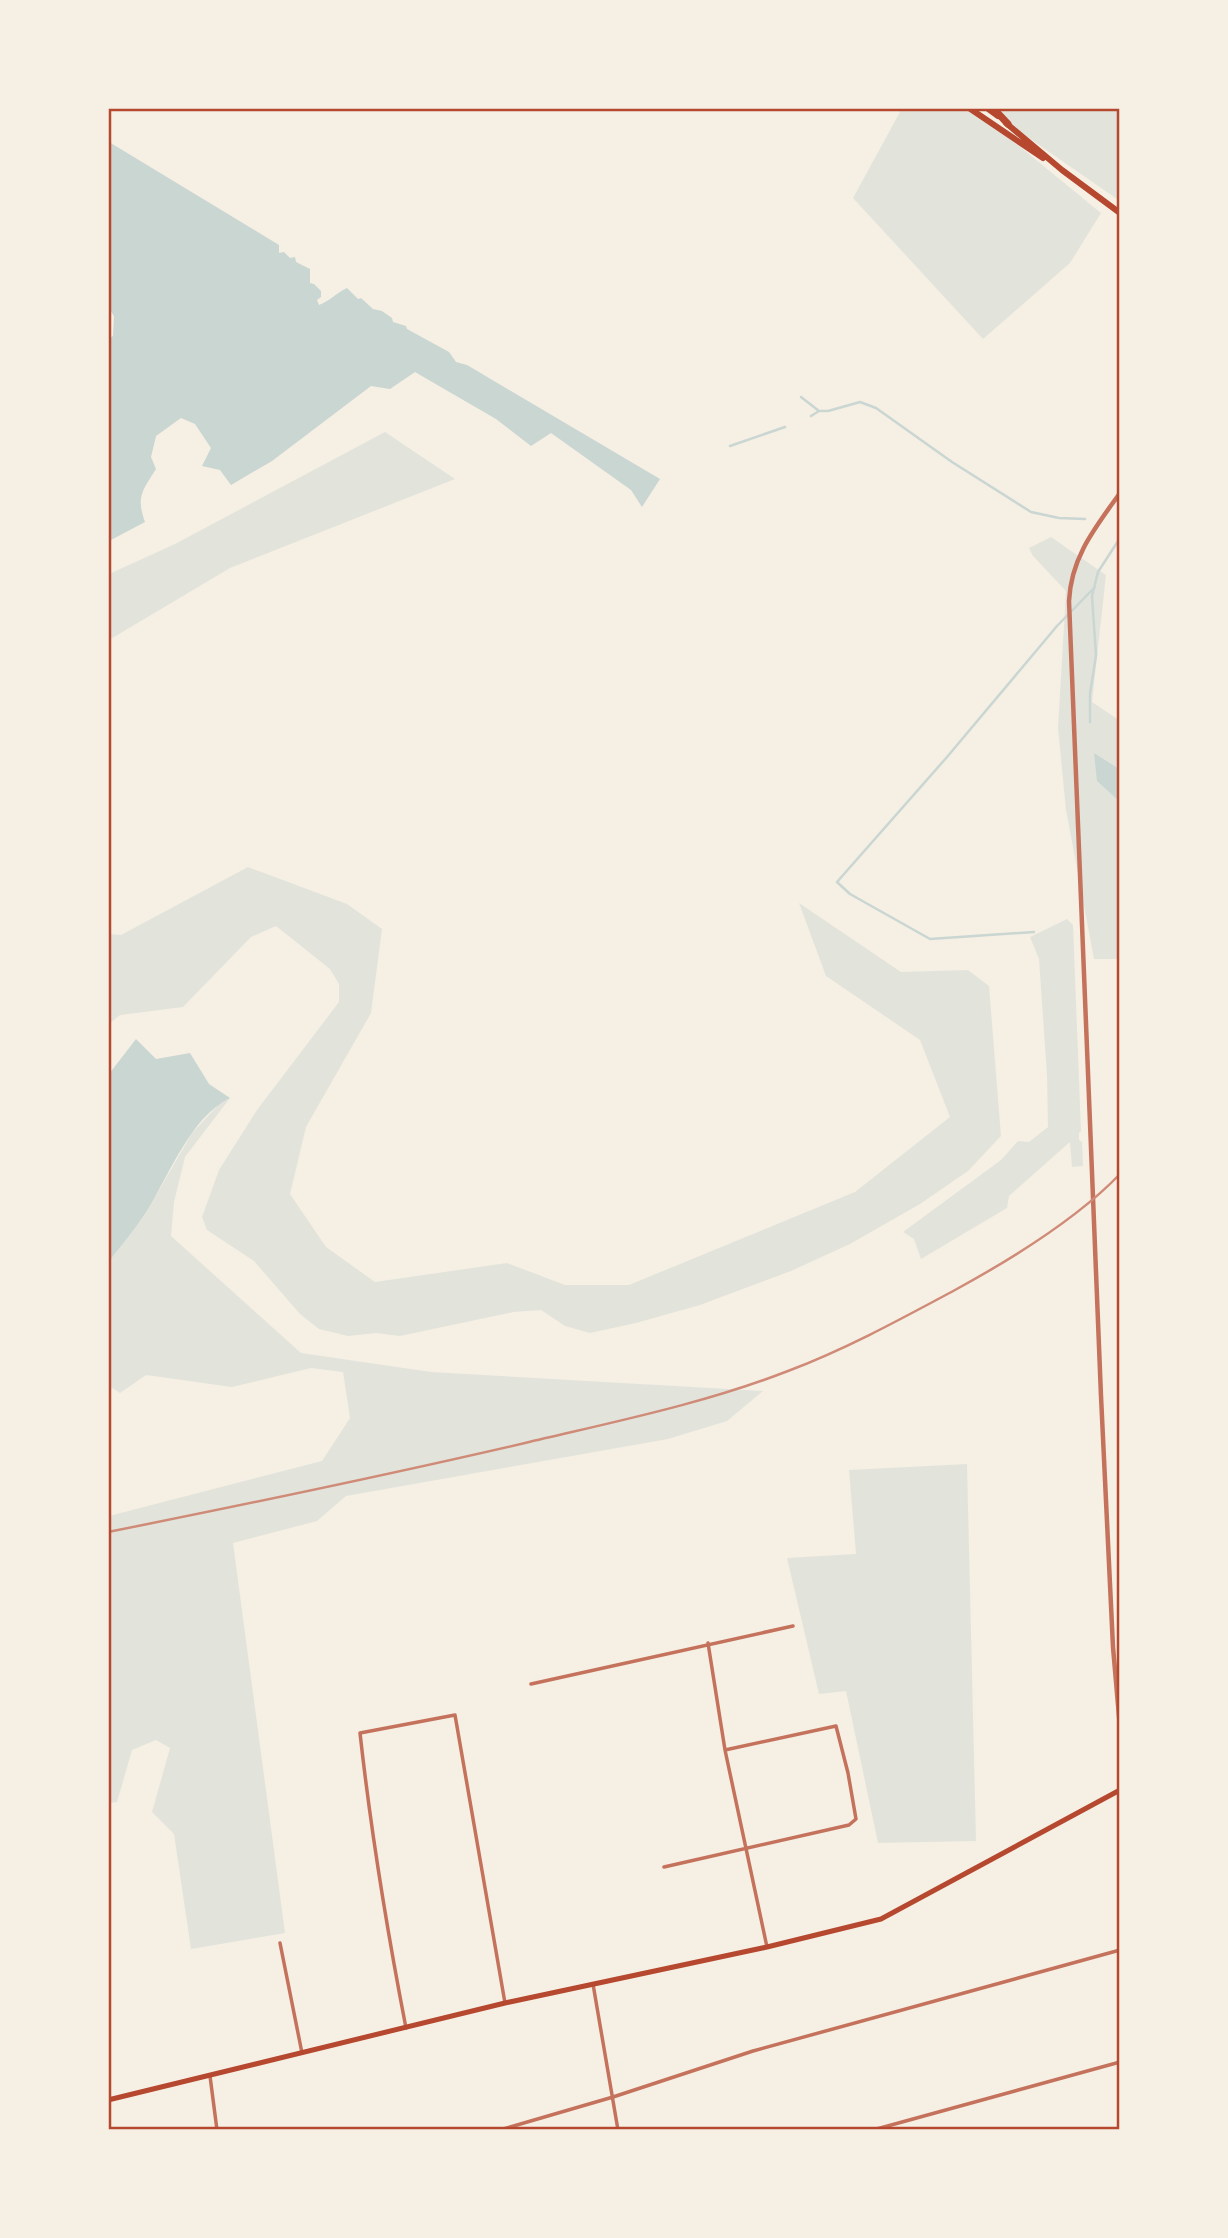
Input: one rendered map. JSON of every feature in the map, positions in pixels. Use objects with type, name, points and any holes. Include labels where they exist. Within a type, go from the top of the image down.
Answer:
[{"type":"highway","points":[[993,108],[1008,124]]},
{"type":"main road","points":[[969,108],[1062,170],[1119,213]]},
{"type":"main road","points":[[987,108],[1062,170]]},
{"type":"main road","points":[[108,2101],[505,2003],[866,1923],[897,1912],[1119,1790]]},
{"type":"street","points":[[1119,493],[1094,529],[1075,565],[1070,581],[1069,601],[1101,1396],[1119,1728]]},
{"type":"street","points":[[531,1684],[793,1626]]},
{"type":"street","points":[[708,1643],[725,1750],[767,1947]]},
{"type":"street","points":[[406,2028],[384,1915],[360,1733],[454,1716],[505,2003]]},
{"type":"street","points":[[664,1867],[849,1825],[856,1819],[836,1726],[725,1750]]},
{"type":"street","points":[[280,1943],[302,2053]]},
{"type":"street","points":[[500,2130],[613,2097],[752,2051],[1119,1950]]},
{"type":"street","points":[[593,1984],[618,2130]]},
{"type":"street","points":[[873,2130],[1119,2062]]},
{"type":"street","points":[[210,2076],[217,2130]]},
{"type":"shaded area","points":[[896,109],[969,109],[1003,133],[1101,213],[1070,263],[983,339],[853,198],[900,112]]},
{"type":"shaded area","points":[[987,109],[1119,109],[1119,197],[1117,199]]},
{"type":"shaded area","points":[[109,142],[279,245],[279,253],[284,252],[290,258],[295,257],[296,262],[310,269],[310,283],[321,291],[321,297],[317,300],[319,305],[347,288],[373,309],[392,318],[393,322],[406,326],[449,352],[456,362],[467,365],[660,479],[642,507],[631,490],[551,433],[531,446],[496,419],[415,372],[390,389],[371,386],[272,461],[231,485],[220,470],[202,466],[211,448],[195,424],[181,418],[156,436],[151,457],[156,469],[141,500],[145,522],[109,541],[108,339],[113,336],[114,316],[108,307]]},
{"type":"shaded area","points":[[385,432],[455,479],[230,568],[109,640],[109,574],[175,544]]},
{"type":"shaded area","points":[[1051,537],[1106,575],[1092,702],[1119,720],[1119,959],[1094,959],[1066,810],[1058,728],[1066,591],[1033,556],[1029,548]]},
{"type":"shaded area","points":[[1094,753],[1119,769],[1119,801],[1097,781]]},
{"type":"shaded area","points":[[248,867],[347,904],[382,929],[371,1013],[306,1127],[290,1194],[326,1247],[375,1282],[507,1263],[565,1285],[629,1285],[855,1192],[950,1117],[920,1040],[826,976],[799,903],[901,972],[968,970],[989,986],[1001,1136],[968,1171],[920,1204],[850,1244],[791,1271],[700,1305],[590,1333],[565,1326],[541,1310],[514,1312],[400,1336],[376,1333],[348,1336],[319,1329],[300,1314],[254,1261],[207,1230],[202,1217],[219,1170],[257,1110],[339,1002],[339,984],[330,969],[276,926],[251,937],[183,1007],[120,1015],[109,1024],[109,934],[121,935]]},
{"type":"shaded area","points":[[1067,919],[1073,925],[1081,1131],[1079,1140],[1082,1142],[1083,1166],[1072,1167],[1070,1142],[1009,1196],[1007,1208],[921,1259],[914,1239],[903,1232],[1001,1160],[1018,1141],[1029,1142],[1048,1127],[1039,959],[1030,937]]},
{"type":"shaded area","points":[[136,1039],[156,1059],[190,1053],[209,1084],[230,1098],[203,1119],[181,1150],[145,1214],[109,1261],[109,1074]]},
{"type":"shaded area","points":[[230,1098],[185,1157],[174,1202],[171,1236],[301,1353],[431,1372],[763,1391],[727,1421],[668,1439],[346,1496],[317,1521],[233,1543],[285,1933],[191,1949],[174,1834],[152,1812],[170,1748],[156,1740],[132,1750],[117,1802],[109,1803],[109,1516],[322,1461],[350,1418],[343,1372],[311,1368],[232,1387],[146,1375],[120,1393],[109,1386],[108,1261],[144,1216],[192,1133],[220,1103]]},
{"type":"shaded area","points":[[967,1464],[976,1841],[878,1843],[846,1691],[819,1694],[787,1558],[856,1554],[849,1470]]},
{"type":"waterway","points":[[801,397],[819,411],[860,402],[876,408],[952,462],[1031,512],[1059,518],[1085,519]]},
{"type":"waterway","points":[[811,416],[819,411]]},
{"type":"waterway","points":[[730,446],[785,427]]},
{"type":"waterway","points":[[1090,722],[1090,694],[1096,655],[1092,596],[1098,572],[1120,538]]},
{"type":"waterway","points":[[1034,932],[930,939],[850,894],[837,882],[1057,626],[1095,587]]},
{"type":"railway","points":[[108,1532],[525,1443],[658,1412],[756,1383],[852,1343],[976,1278],[1084,1207],[1120,1174]]}]
